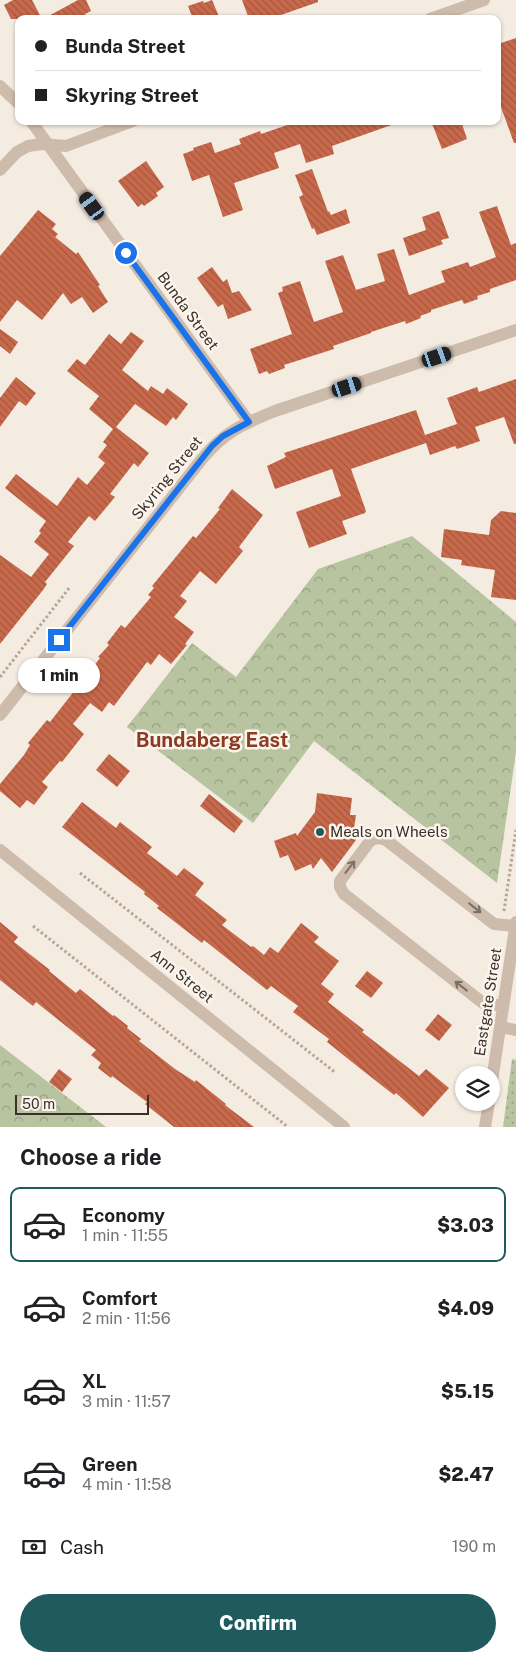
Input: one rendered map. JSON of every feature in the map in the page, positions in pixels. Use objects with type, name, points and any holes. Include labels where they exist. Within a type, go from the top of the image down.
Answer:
[{"type":"street","points":[[441,15],[484,0]]},
{"type":"street","points":[[0,86],[15,100]]},
{"type":"street","name":"Bunda Street","points":[[34,125],[249,422]]},
{"type":"street","points":[[0,170],[17,152],[28,146],[66,146],[122,125]]},
{"type":"street","name":"Skyring Street","points":[[0,715],[212,446],[223,436],[249,422],[275,412],[516,330]]},
{"type":"street","points":[[503,1006],[482,1003],[344,894],[340,888],[340,881],[370,841],[382,838],[494,924],[516,924]]},
{"type":"street","name":"Ann Street","points":[[0,850],[344,1127]]},
{"type":"street","name":"Eastgate Street","points":[[494,1066],[516,924]]},
{"type":"street","points":[[500,1027],[516,1030]]},
{"type":"street","points":[[485,1127],[488,1111]]},
{"type":"path","points":[[0,677],[70,587]]},
{"type":"path","points":[[80,873],[336,1073]]},
{"type":"path","points":[[32,926],[288,1127]]},
{"type":"green space","points":[[412,536],[516,622],[516,752],[497,883],[314,741],[253,823],[127,727],[192,643],[236,677],[318,569]]},
{"type":"green space","points":[[0,1045],[106,1127],[0,1127]]},
{"type":"green space","points":[[512,1059],[516,1060],[516,1127],[503,1127]]},
{"type":"building","points":[[13,0],[32,0],[40,15],[15,15],[15,19],[11,19],[4,5]]},
{"type":"building","points":[[78,0],[86,0],[91,11],[86,15],[50,15]]},
{"type":"building","points":[[212,0],[218,15],[191,15],[188,6],[203,1],[204,3]]},
{"type":"building","points":[[242,0],[318,0],[318,2],[281,15],[248,15]]},
{"type":"building","points":[[516,38],[516,143],[514,143],[501,107],[501,43]]},
{"type":"building","points":[[287,125],[391,125],[332,146],[334,154],[306,163],[300,144],[274,153],[279,168],[234,183],[243,210],[223,217],[209,175],[192,181],[183,154],[194,150],[193,148],[211,142],[215,153],[241,144],[239,139],[260,131],[261,134]]},
{"type":"building","points":[[433,125],[462,125],[467,139],[442,149]]},
{"type":"building","points":[[146,161],[164,187],[156,193],[158,196],[144,206],[142,204],[138,207],[118,181]]},
{"type":"building","points":[[312,169],[328,212],[331,215],[346,209],[350,223],[317,235],[314,228],[312,229],[299,197],[303,195],[295,175]]},
{"type":"building","points":[[497,206],[511,245],[516,243],[516,280],[490,289],[490,292],[477,296],[478,299],[464,304],[462,300],[431,310],[431,312],[420,316],[421,318],[406,324],[405,321],[371,332],[333,346],[334,349],[284,365],[285,368],[269,374],[267,371],[259,374],[250,349],[292,334],[278,293],[283,291],[282,287],[300,281],[314,322],[343,312],[325,261],[343,255],[356,290],[385,281],[377,254],[394,249],[409,295],[445,282],[441,271],[468,262],[470,267],[496,257],[479,212]]},
{"type":"building","points":[[38,210],[56,224],[52,229],[58,234],[55,237],[76,254],[78,252],[100,285],[98,286],[108,302],[93,313],[82,297],[71,304],[63,293],[42,320],[17,300],[0,322],[0,256]]},
{"type":"building","points":[[439,211],[449,238],[441,240],[443,244],[409,256],[403,238],[426,230],[422,217]]},
{"type":"building","points":[[212,267],[223,282],[227,279],[232,293],[239,291],[252,310],[228,319],[223,304],[218,307],[197,278]]},
{"type":"building","points":[[0,329],[18,342],[10,354],[0,346]]},
{"type":"building","points":[[131,332],[144,341],[122,370],[148,391],[151,386],[163,394],[167,388],[188,404],[176,420],[173,417],[166,426],[135,404],[116,427],[149,453],[138,467],[134,463],[110,494],[115,497],[95,521],[89,516],[68,542],[74,546],[45,582],[47,584],[43,590],[0,644],[0,555],[31,577],[49,554],[34,542],[41,533],[39,531],[46,521],[5,488],[16,474],[57,506],[78,477],[87,485],[105,463],[98,457],[107,445],[103,442],[113,429],[89,409],[99,396],[67,371],[77,359],[85,365],[109,334],[121,344]]},
{"type":"building","points":[[16,377],[36,393],[26,406],[19,401],[0,427],[0,398]]},
{"type":"building","points":[[516,379],[516,444],[514,444],[504,417],[475,427],[480,441],[457,449],[455,446],[430,455],[426,443],[351,469],[366,511],[365,513],[342,521],[347,534],[309,548],[296,512],[341,496],[332,469],[275,489],[267,466],[286,457],[284,453],[416,410],[425,435],[457,424],[447,398],[477,387],[479,392]]},
{"type":"building","points":[[232,489],[263,515],[239,547],[243,551],[216,584],[200,571],[180,596],[187,601],[174,617],[194,632],[185,644],[187,645],[171,664],[159,654],[151,665],[147,662],[114,706],[109,702],[102,712],[90,703],[73,724],[84,734],[62,762],[60,761],[42,782],[48,787],[34,805],[27,800],[20,808],[0,791],[0,784],[24,755],[30,745],[28,743],[47,720],[50,722],[100,658],[98,657],[109,645],[107,643],[121,625],[125,628],[151,597],[148,595],[154,588],[152,586],[193,536],[196,538],[202,531],[220,509],[218,508]]},
{"type":"building","points":[[501,511],[516,513],[516,600],[491,597],[495,570],[461,565],[462,560],[441,557],[444,529],[489,535],[491,520]]},
{"type":"building","points":[[109,754],[130,771],[117,787],[96,770]]},
{"type":"building","name":"Meals on Wheels","points":[[317,793],[352,798],[350,815],[356,815],[354,829],[362,832],[332,872],[321,858],[313,869],[311,864],[295,871],[288,855],[280,858],[274,841],[296,833],[297,836],[315,812]]},
{"type":"building","points":[[209,794],[243,821],[234,833],[200,806]]},
{"type":"building","points":[[82,802],[116,828],[120,822],[152,847],[147,853],[177,876],[184,868],[204,883],[195,895],[227,920],[222,925],[264,955],[270,947],[278,953],[301,923],[319,937],[314,942],[339,961],[321,984],[334,994],[328,1002],[364,1030],[362,1032],[419,1076],[426,1069],[449,1088],[423,1117],[396,1093],[394,1095],[327,1042],[329,1039],[293,1012],[298,1006],[271,986],[267,990],[204,940],[202,943],[157,908],[159,906],[144,894],[145,892],[62,827]]},
{"type":"building","points":[[0,922],[18,937],[14,942],[76,993],[80,989],[128,1026],[127,1028],[141,1039],[139,1041],[175,1069],[195,1082],[196,1080],[254,1127],[174,1127],[145,1104],[147,1102],[98,1068],[101,1063],[91,1055],[96,1050],[36,1002],[33,1006],[0,980]]},
{"type":"building","points":[[367,971],[383,983],[371,998],[355,986]]},
{"type":"building","points":[[438,1014],[452,1025],[439,1041],[425,1030]]},
{"type":"building","points":[[59,1069],[72,1079],[62,1092],[49,1082]]},
{"type":"place","name":"Meals on Wheels","points":[[320,832]]},
{"type":"district","name":"Bundaberg East","points":[[212,740]]},
{"type":"route","points":[[59,640],[212,446],[223,436],[249,422],[126,253]]}]
